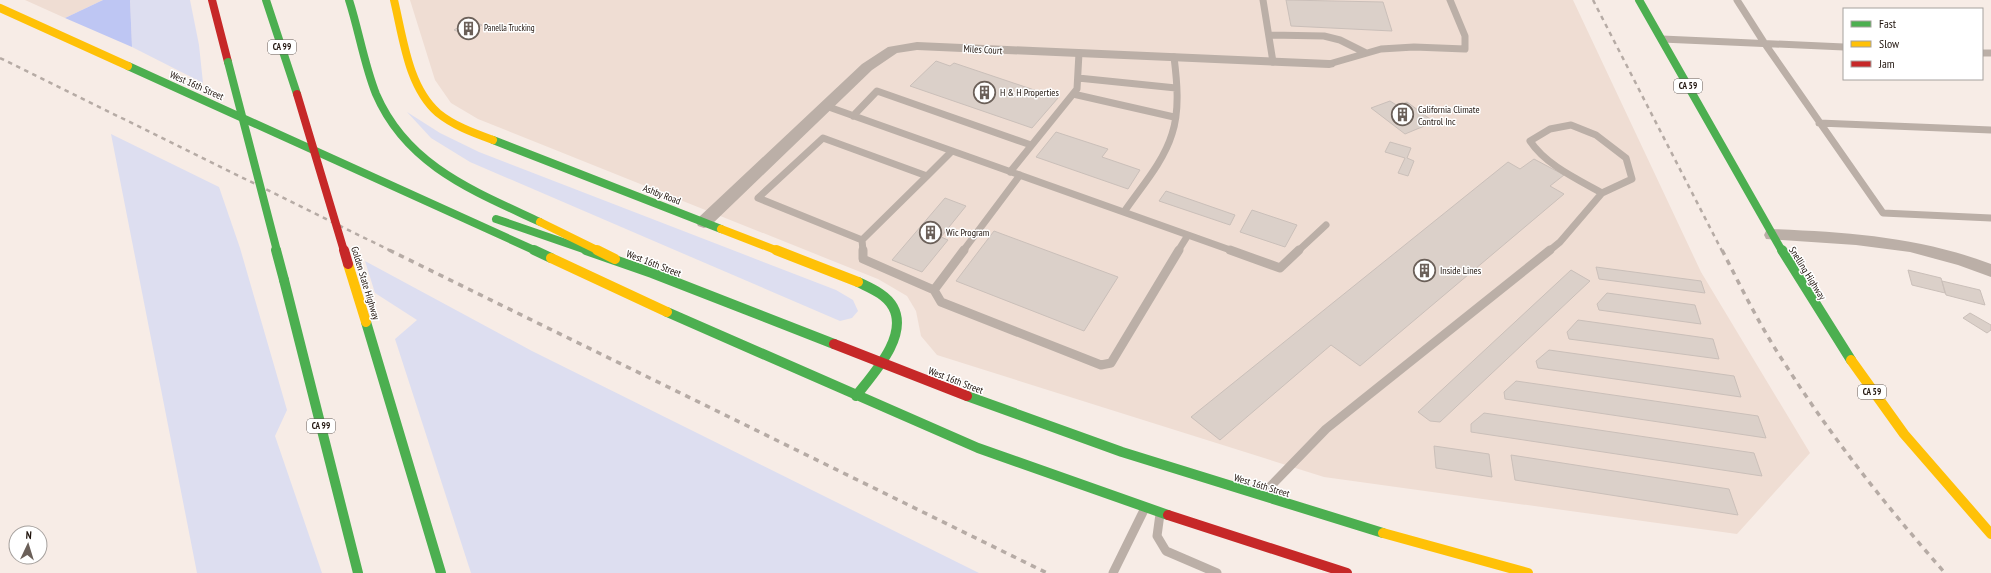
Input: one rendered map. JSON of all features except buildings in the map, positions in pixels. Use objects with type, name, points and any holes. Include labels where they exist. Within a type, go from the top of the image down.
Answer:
[{"type":"main road","name":"CA 99","points":[[212,0],[358,573]]},
{"type":"main road","name":"Golden State Highway","points":[[266,0],[298,94],[440,573]]},
{"type":"main road","points":[[349,0],[378,100],[390,124],[410,147],[437,170],[472,191],[615,259]]},
{"type":"main road","name":"Ashby Road","points":[[394,0],[417,81],[434,109],[460,125],[866,285],[884,296],[896,310],[899,325],[895,341],[856,396]]},
{"type":"main road","name":"Snelling Highway","points":[[1639,0],[1795,274],[1877,399],[1925,461],[1991,534]]},
{"type":"main road","name":"West 16th Street","points":[[0,8],[675,315],[856,396],[978,448],[1145,508],[1347,573]]},
{"type":"main road","name":"West 16th Street","points":[[384,182],[466,209]]},
{"type":"main road","name":"West 16th Street","points":[[489,217],[615,259],[1043,425],[1261,496],[1438,549],[1528,573]]},
{"type":"street","name":"Miles Court","points":[[704,222],[867,67],[893,50],[917,46],[1329,64]]},
{"type":"street","points":[[1772,235],[1868,239],[1919,247],[1966,260],[1991,271]]},
{"type":"lane","points":[[1263,0],[1273,62]]},
{"type":"lane","points":[[1329,64],[1366,54],[1381,48],[1414,47],[1465,49],[1465,36],[1450,0]]},
{"type":"lane","points":[[1737,0],[1765,44],[1883,213],[1991,218]]},
{"type":"lane","points":[[1269,35],[1324,36],[1340,40],[1366,54]]},
{"type":"lane","points":[[1662,39],[1843,48]]},
{"type":"lane","points":[[1010,172],[1077,89],[1079,53]]},
{"type":"lane","points":[[1124,212],[1163,155],[1173,132],[1176,88],[1174,57]]},
{"type":"lane","points":[[1078,78],[1176,88]]},
{"type":"lane","points":[[853,116],[877,91],[1031,145]]},
{"type":"lane","points":[[1073,94],[1174,117]]},
{"type":"lane","points":[[826,106],[1280,268],[1326,225]]},
{"type":"lane","points":[[1820,123],[1991,130]]},
{"type":"lane","points":[[1261,496],[1326,429],[1560,242],[1602,193],[1632,179],[1626,158],[1596,135],[1571,125],[1550,129],[1530,141],[1534,149],[1546,158],[1602,193]]},
{"type":"lane","points":[[862,240],[758,198],[823,138],[927,176]]},
{"type":"lane","points":[[952,151],[862,240],[863,259],[934,290],[941,302],[1101,365],[1112,363],[1188,235]]},
{"type":"lane","points":[[934,290],[1020,175]]},
{"type":"lane","points":[[1113,573],[1145,508]]},
{"type":"lane","points":[[1160,513],[1156,536],[1166,551],[1217,573]]},
{"type":"shaded area","points":[[25,0],[103,0],[65,18]]},
{"type":"shaded area","points":[[130,0],[190,0],[199,45],[203,83],[132,47]]},
{"type":"shaded area","points":[[410,0],[1573,0],[1701,272],[1810,453],[1737,534],[1324,477],[937,355],[921,336],[916,311],[907,296],[878,279],[478,119],[451,103],[435,80]]},
{"type":"shaded area","points":[[407,112],[440,133],[479,152],[836,290],[853,300],[858,311],[852,318],[840,321],[470,162],[431,138]]},
{"type":"shaded area","points":[[111,134],[219,187],[240,248],[287,410],[275,436],[322,573],[197,573]]},
{"type":"shaded area","points":[[365,261],[532,351],[979,573],[471,573],[395,339],[417,320],[375,293]]},
{"type":"water","points":[[103,0],[130,0],[132,47],[65,18]]},
{"type":"railway","points":[[1593,0],[1722,251]]},
{"type":"railway","points":[[0,58],[391,251]]},
{"type":"railway","points":[[389,250],[1047,573]]},
{"type":"railway","points":[[1722,250],[1752,308],[1776,350],[1803,392],[1861,472],[1945,573]]},
{"type":"traffic: fast","points":[[266,0],[297,94]]},
{"type":"traffic: fast","points":[[349,0],[376,93],[388,118],[403,140],[422,158],[467,187],[540,222]]},
{"type":"traffic: fast","points":[[1639,0],[1783,252],[1851,360]]},
{"type":"traffic: fast","points":[[228,62],[284,280]]},
{"type":"traffic: fast","points":[[128,66],[551,258]]},
{"type":"traffic: fast","points":[[493,140],[721,229]]},
{"type":"traffic: fast","points":[[496,219],[652,273],[834,344]]},
{"type":"traffic: fast","points":[[284,280],[358,573]]},
{"type":"traffic: fast","points":[[856,396],[880,365],[890,349],[896,334],[898,320],[893,306],[880,293],[858,282]]},
{"type":"traffic: fast","points":[[667,312],[978,448],[1168,515]]},
{"type":"traffic: fast","points":[[366,322],[441,573]]},
{"type":"traffic: fast","points":[[967,396],[1122,452],[1383,533]]},
{"type":"traffic: slow","points":[[394,0],[408,57],[418,85],[425,98],[433,108],[446,119],[493,140]]},
{"type":"traffic: slow","points":[[0,8],[128,66]]},
{"type":"traffic: slow","points":[[540,222],[615,259]]},
{"type":"traffic: slow","points":[[721,229],[858,282]]},
{"type":"traffic: slow","points":[[551,258],[667,312]]},
{"type":"traffic: slow","points":[[348,264],[366,322]]},
{"type":"traffic: slow","points":[[1851,360],[1904,434],[1991,534]]},
{"type":"traffic: slow","points":[[1383,533],[1528,573]]},
{"type":"traffic: jam","points":[[212,0],[228,62]]},
{"type":"traffic: jam","points":[[297,94],[348,264]]},
{"type":"traffic: jam","points":[[834,344],[967,396]]},
{"type":"traffic: jam","points":[[1168,515],[1347,573]]},
{"type":"place","name":"Panella Trucking","points":[[468,28]]},
{"type":"place","name":"H & H Properties","points":[[984,92]]},
{"type":"place","name":"California Climate Control Inc","points":[[1402,115]]},
{"type":"place","name":"Wic Program","points":[[930,232]]},
{"type":"place","name":"Inside Lines","points":[[1424,270]]}]
